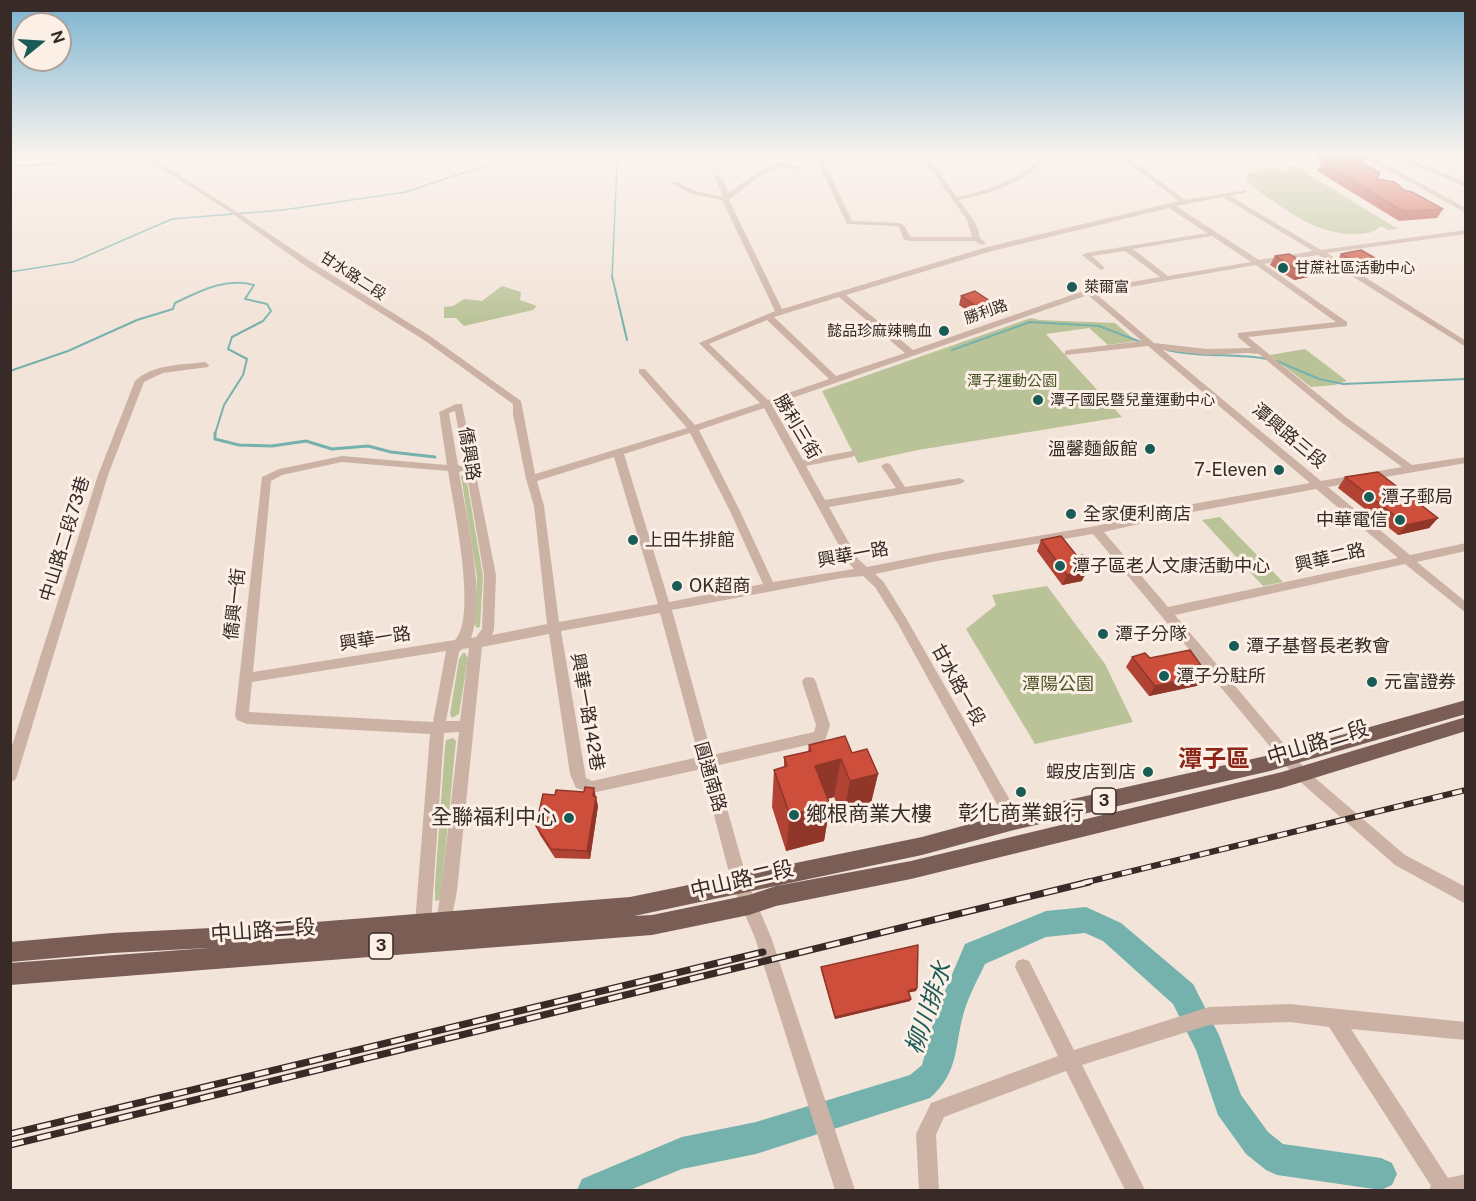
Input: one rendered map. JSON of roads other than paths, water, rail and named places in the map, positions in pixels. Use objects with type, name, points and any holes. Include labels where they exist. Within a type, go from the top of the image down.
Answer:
[{"type":"main road","name":"中山路二段","points":[[10,952],[112,943],[290,934],[630,907],[922,846],[1014,821],[1288,758],[1466,707]]},
{"type":"main road","name":"中山路二段","points":[[10,975],[652,925],[749,905],[776,896],[911,870],[1302,775],[1466,724]]},
{"type":"street","name":"甘水路二段","points":[[231,210],[310,265],[427,338],[518,403],[518,414],[531,480]]},
{"type":"street","points":[[732,210],[780,312]]},
{"type":"street","points":[[843,210],[849,223],[897,224],[902,226],[907,238],[912,239],[976,238],[990,249]]},
{"type":"street","points":[[963,210],[975,230],[976,238]]},
{"type":"street","points":[[835,380],[770,317],[780,312],[957,261],[990,249],[1150,210]]},
{"type":"street","points":[[1177,210],[1258,262],[1344,324],[1241,335],[1344,420],[1410,468]]},
{"type":"street","points":[[1249,210],[1320,252],[1466,345]]},
{"type":"street","name":"勝利路","points":[[531,480],[693,429],[1089,292],[1320,252],[1466,232]]},
{"type":"street","points":[[1101,268],[1086,255],[1212,234]]},
{"type":"street","points":[[1126,248],[1166,278]]},
{"type":"street","name":"潭興路三段","points":[[1089,292],[1149,345],[1320,485],[1466,609]]},
{"type":"street","points":[[840,294],[912,354]]},
{"type":"street","name":"勝利三街","points":[[770,317],[703,343],[767,404],[854,562],[864,572]]},
{"type":"street","points":[[1068,353],[1149,345],[1207,352],[1248,350],[1271,358]]},
{"type":"street","name":"中山路二段73巷","points":[[10,776],[103,475],[140,381],[145,375],[205,365]]},
{"type":"street","points":[[642,371],[693,429],[735,511],[770,588]]},
{"type":"street","name":"僑興路","points":[[423,923],[438,728],[450,657],[468,630],[471,580],[444,412],[459,406],[490,575],[488,630],[476,646],[444,921]]},
{"type":"street","name":"圓通南路","points":[[618,452],[665,608],[740,885],[778,981],[845,1191]]},
{"type":"street","points":[[801,464],[852,454]]},
{"type":"street","name":"僑興一街","points":[[466,726],[438,728],[242,716],[266,479],[279,472],[342,459],[454,470],[471,468]]},
{"type":"street","name":"興華一路","points":[[246,678],[554,629],[937,557],[1096,530],[1168,513],[1410,468],[1466,460]]},
{"type":"street","points":[[886,466],[903,491]]},
{"type":"street","points":[[531,480],[539,506],[554,629]]},
{"type":"street","points":[[823,504],[960,481]]},
{"type":"street","points":[[1096,530],[1302,775],[1400,860],[1466,896]]},
{"type":"street","name":"興華二路","points":[[1167,612],[1466,547]]},
{"type":"street","name":"甘水路一段","points":[[864,572],[879,584],[902,621],[1014,821]]},
{"type":"street","name":"興華一路142巷","points":[[554,629],[577,774],[581,783],[592,787],[706,763]]},
{"type":"street","points":[[706,763],[820,737],[823,725],[809,682]]},
{"type":"street","points":[[1023,967],[1135,1191]]},
{"type":"street","points":[[929,1191],[926,1134],[939,1110],[1068,1061],[1175,1026],[1209,1016],[1290,1013],[1466,1031]]},
{"type":"street","points":[[1334,1019],[1441,1190],[1466,1184]]},
{"type":"waterway","points":[[10,272],[73,262],[172,219],[282,210]]},
{"type":"waterway","points":[[612,276],[615,210]]},
{"type":"waterway","points":[[612,276],[627,340]]},
{"type":"waterway","points":[[10,371],[68,351],[137,320],[173,309],[175,303],[213,286],[233,283],[254,285],[245,299],[267,304],[271,311],[263,321],[232,337],[228,349],[247,359],[243,375],[224,405],[215,434]]},
{"type":"waterway","points":[[952,350],[1030,322],[1099,326],[1141,342]]},
{"type":"waterway","points":[[1167,350],[1267,359]]},
{"type":"waterway","points":[[1277,361],[1319,379],[1343,384],[1466,379]]},
{"type":"waterway","points":[[215,434],[215,439],[239,445],[272,446],[306,441],[332,449],[368,446],[391,452],[435,457]]},
{"type":"waterway","name":"柳川排水","points":[[593,1190],[682,1153],[756,1138],[919,1087],[933,1075],[942,1052],[950,1012],[975,954],[1046,924],[1086,920],[1112,932],[1183,994],[1209,1045],[1229,1104],[1257,1143],[1277,1159],[1381,1174]]},
{"type":"railway","points":[[1083,883],[1466,790]]},
{"type":"railway","points":[[10,1145],[1089,882]]},
{"type":"railway","points":[[10,1134],[763,952]]},
{"type":"place","name":"甘蔗社區活動中心","points":[[1283,268]]},
{"type":"place","name":"萊爾富","points":[[1072,287]]},
{"type":"place","name":"懿品珍麻辣鴨血","points":[[944,331]]},
{"type":"place","name":"潭子國民暨兒童運動中心","points":[[1038,400]]},
{"type":"place","name":"溫馨麵飯館","points":[[1150,449]]},
{"type":"place","name":"7-Eleven","points":[[1279,470]]},
{"type":"place","name":"潭子郵局","points":[[1369,497]]},
{"type":"place","name":"全家便利商店","points":[[1071,514]]},
{"type":"place","name":"中華電信","points":[[1400,520]]},
{"type":"place","name":"上田牛排館","points":[[633,540]]},
{"type":"place","name":"潭子區老人文康活動中心","points":[[1060,566]]},
{"type":"place","name":"OK超商","points":[[677,586]]},
{"type":"place","name":"潭子分隊","points":[[1103,634]]},
{"type":"place","name":"潭子基督長老教會","points":[[1234,646]]},
{"type":"place","name":"潭子分駐所","points":[[1164,676]]},
{"type":"place","name":"元富證券","points":[[1372,682]]},
{"type":"place","name":"蝦皮店到店","points":[[1148,772]]},
{"type":"place","name":"彰化商業銀行","points":[[1021,792]]},
{"type":"place","name":"鄉根商業大樓","points":[[794,815]]},
{"type":"place","name":"全聯福利中心","points":[[569,818]]},
{"type":"district","name":"潭子區","points":[[1214,760]]},
{"type":"park label","name":"潭子運動公園","points":[[1012,381]]},
{"type":"park label","name":"潭陽公園","points":[[1058,684]]}]
